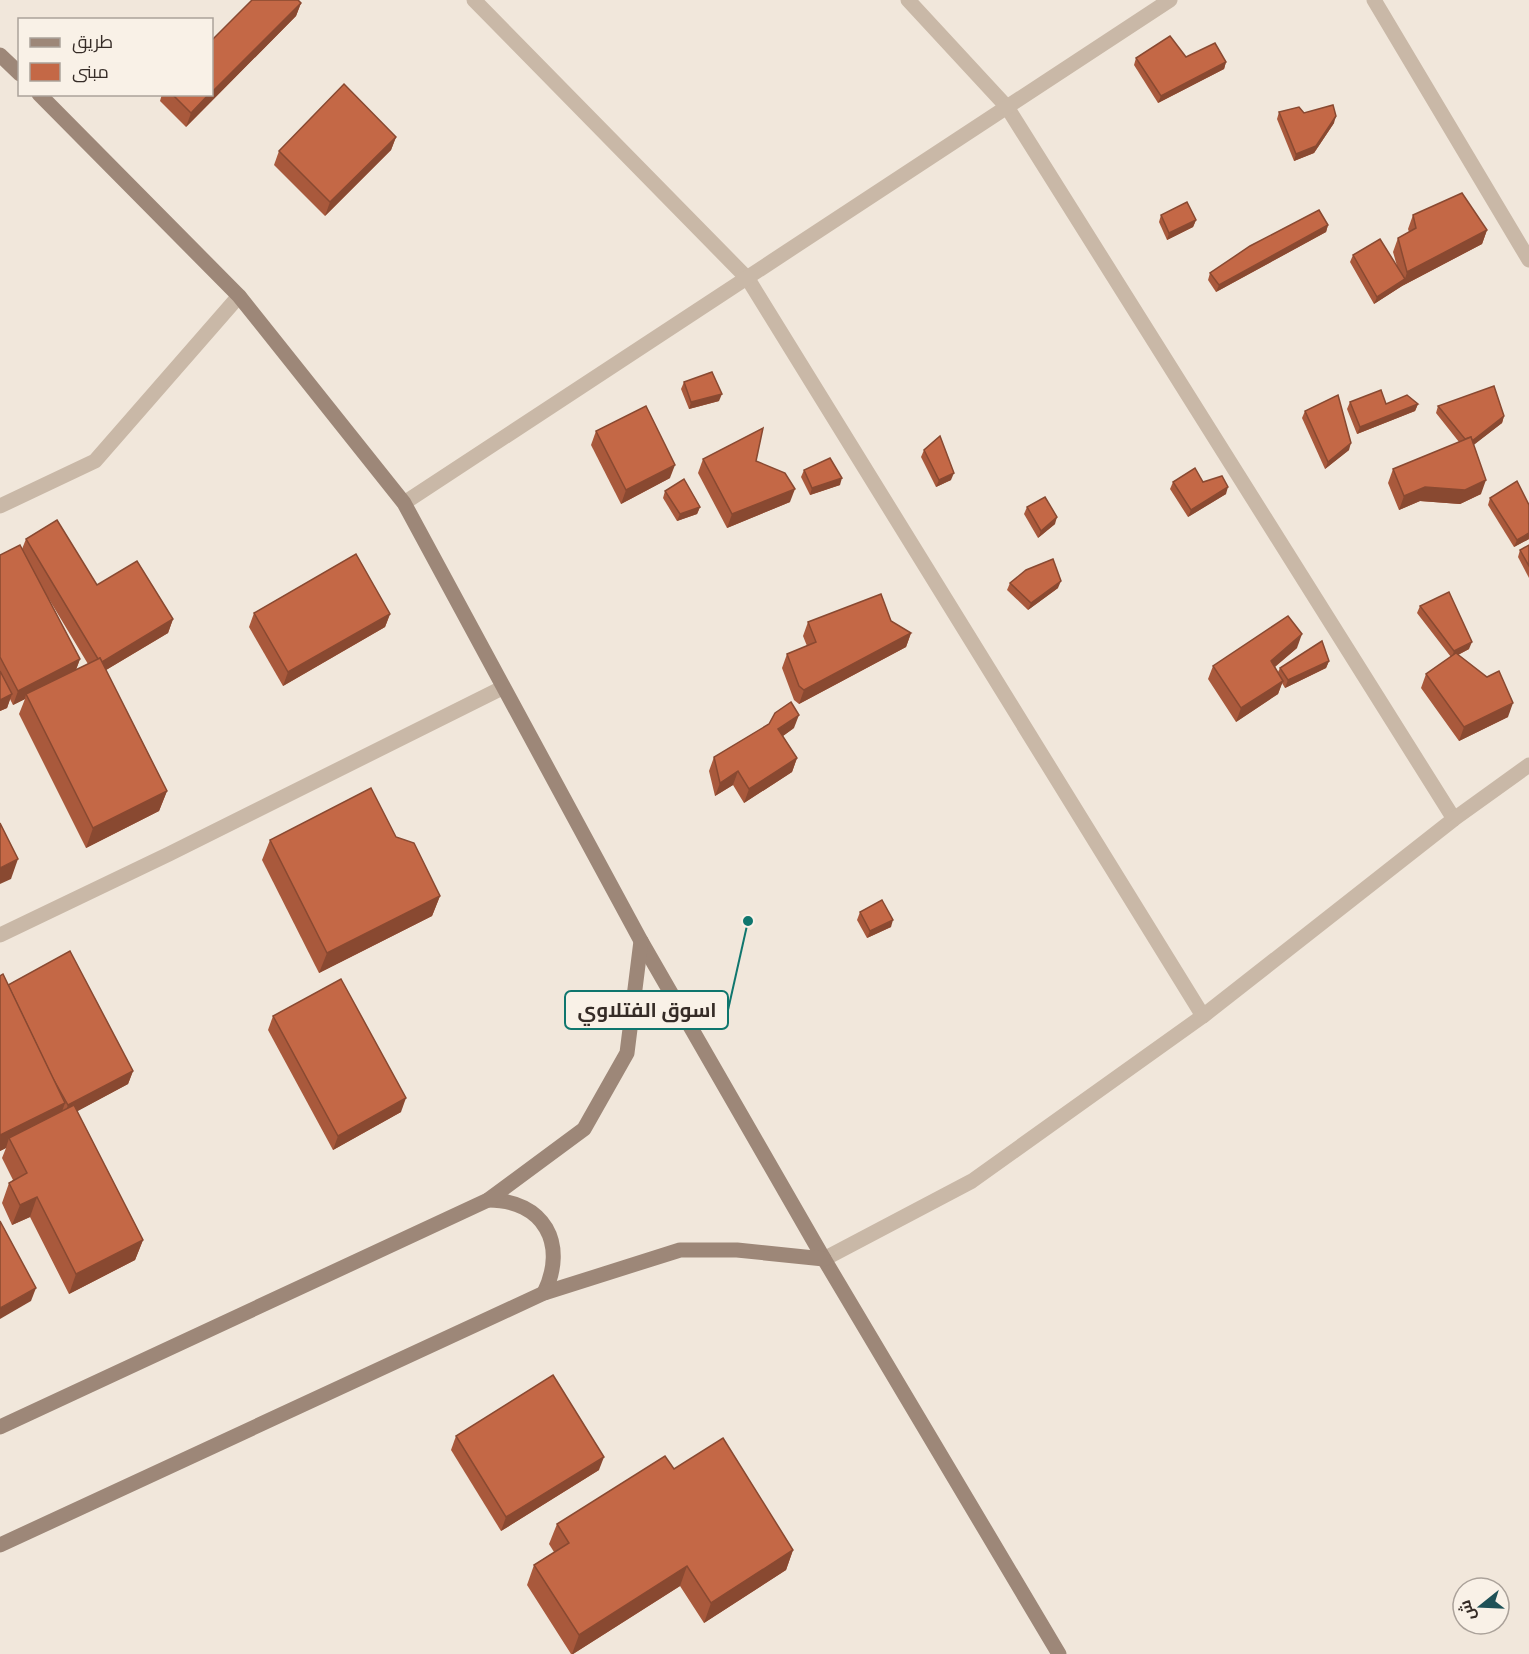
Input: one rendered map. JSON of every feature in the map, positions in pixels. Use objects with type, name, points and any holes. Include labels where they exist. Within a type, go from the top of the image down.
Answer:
[{"type":"street","points":[[474,0],[748,279],[1203,1016]]},
{"type":"street","points":[[908,0],[1007,107],[1454,819]]},
{"type":"street","points":[[405,503],[1170,0]]},
{"type":"street","points":[[1374,0],[1529,260]]},
{"type":"street","points":[[0,55],[18,72]]},
{"type":"street","points":[[41,96],[239,296],[405,503],[502,688],[641,941],[824,1259],[1059,1654]]},
{"type":"street","points":[[0,506],[95,461],[239,296]]},
{"type":"street","points":[[0,935],[169,854],[502,688]]},
{"type":"street","points":[[0,1545],[544,1293],[680,1250],[737,1250],[824,1259],[972,1181],[1203,1016],[1454,819],[1529,765]]},
{"type":"street","points":[[0,1427],[488,1200],[584,1129],[627,1053],[641,941]]},
{"type":"street","points":[[488,1200],[505,1200],[521,1205],[545,1226],[552,1243],[555,1260],[544,1293]]},
{"type":"building","points":[[252,0],[298,0],[301,3],[213,91],[213,39]]},
{"type":"building","points":[[1170,36],[1186,57],[1215,43],[1226,62],[1161,96],[1136,58]]},
{"type":"building","points":[[344,84],[396,137],[330,202],[279,151]]},
{"type":"building","points":[[174,96],[207,96],[191,113]]},
{"type":"building","points":[[1333,105],[1336,116],[1316,146],[1296,154],[1279,112],[1299,107],[1304,113]]},
{"type":"building","points":[[1462,193],[1487,230],[1407,272],[1398,238],[1416,228],[1413,215]]},
{"type":"building","points":[[1187,202],[1196,220],[1169,233],[1161,215]]},
{"type":"building","points":[[1319,210],[1328,225],[1219,285],[1210,273],[1250,246]]},
{"type":"building","points":[[1380,239],[1405,279],[1377,297],[1353,255]]},
{"type":"building","points":[[712,372],[722,394],[691,402],[684,382]]},
{"type":"building","points":[[1494,386],[1504,416],[1472,441],[1471,437],[1465,439],[1438,406]]},
{"type":"building","points":[[1381,390],[1386,404],[1407,395],[1418,404],[1360,427],[1350,402]]},
{"type":"building","points":[[1338,395],[1351,443],[1328,462],[1305,411]]},
{"type":"building","points":[[646,406],[675,465],[626,490],[596,431]]},
{"type":"building","points":[[763,428],[756,461],[785,473],[795,489],[732,514],[703,459]]},
{"type":"building","points":[[940,436],[954,473],[939,480],[924,450]]},
{"type":"building","points":[[1471,437],[1486,480],[1465,490],[1425,487],[1404,496],[1393,469]]},
{"type":"building","points":[[830,458],[842,478],[812,488],[804,470]]},
{"type":"building","points":[[1195,468],[1203,482],[1222,476],[1228,487],[1191,510],[1173,482]]},
{"type":"building","points":[[684,479],[700,507],[680,514],[665,491]]},
{"type":"building","points":[[1517,481],[1529,505],[1529,533],[1517,540],[1490,498]]},
{"type":"building","points":[[1045,497],[1057,517],[1041,531],[1027,507]]},
{"type":"building","points":[[57,520],[97,585],[137,561],[173,619],[102,662],[100,658],[98,659],[26,539]]},
{"type":"building","points":[[20,545],[80,659],[18,691],[0,657],[0,555]]},
{"type":"building","points":[[1529,545],[1529,566],[1520,550]]},
{"type":"building","points":[[356,554],[390,614],[288,672],[254,613]]},
{"type":"building","points":[[1053,559],[1061,581],[1031,603],[1010,583],[1026,570]]},
{"type":"building","points":[[1449,592],[1472,642],[1454,651],[1420,606]]},
{"type":"building","points":[[881,594],[891,621],[911,633],[804,690],[799,686],[787,654],[816,642],[808,622]]},
{"type":"building","points":[[1288,616],[1302,634],[1271,661],[1283,681],[1241,708],[1213,666]]},
{"type":"building","points":[[1322,641],[1329,661],[1288,680],[1280,668]]},
{"type":"building","points":[[1456,653],[1487,677],[1499,671],[1513,703],[1464,727],[1426,674]]},
{"type":"building","points":[[100,658],[167,791],[93,828],[26,694]]},
{"type":"building","points":[[0,671],[12,694],[0,700]]},
{"type":"building","points":[[791,702],[799,715],[778,729],[797,758],[749,789],[738,771],[720,783],[714,757],[769,724],[775,713]]},
{"type":"building","points":[[371,788],[396,837],[414,843],[440,896],[327,953],[270,840]]},
{"type":"building","points":[[0,823],[18,859],[0,868]]},
{"type":"building","points":[[882,900],[893,920],[870,931],[860,912]]},
{"type":"building","points":[[70,951],[133,1071],[68,1105],[8,985]]},
{"type":"building","points":[[3,974],[65,1103],[0,1135],[0,976]]},
{"type":"building","points":[[341,979],[406,1098],[338,1136],[273,1016]]},
{"type":"building","points":[[74,1105],[143,1240],[76,1274],[37,1197],[20,1205],[9,1183],[27,1173],[9,1138]]},
{"type":"building","points":[[0,1221],[36,1288],[0,1308]]},
{"type":"building","points":[[553,1375],[604,1457],[506,1517],[456,1436]]},
{"type":"building","points":[[723,1438],[793,1550],[711,1603],[687,1566],[579,1635],[534,1565],[569,1543],[557,1524],[665,1456],[674,1469]]},
{"type":"place","name":"اسوق الفتلاوي","points":[[748,921]]}]
